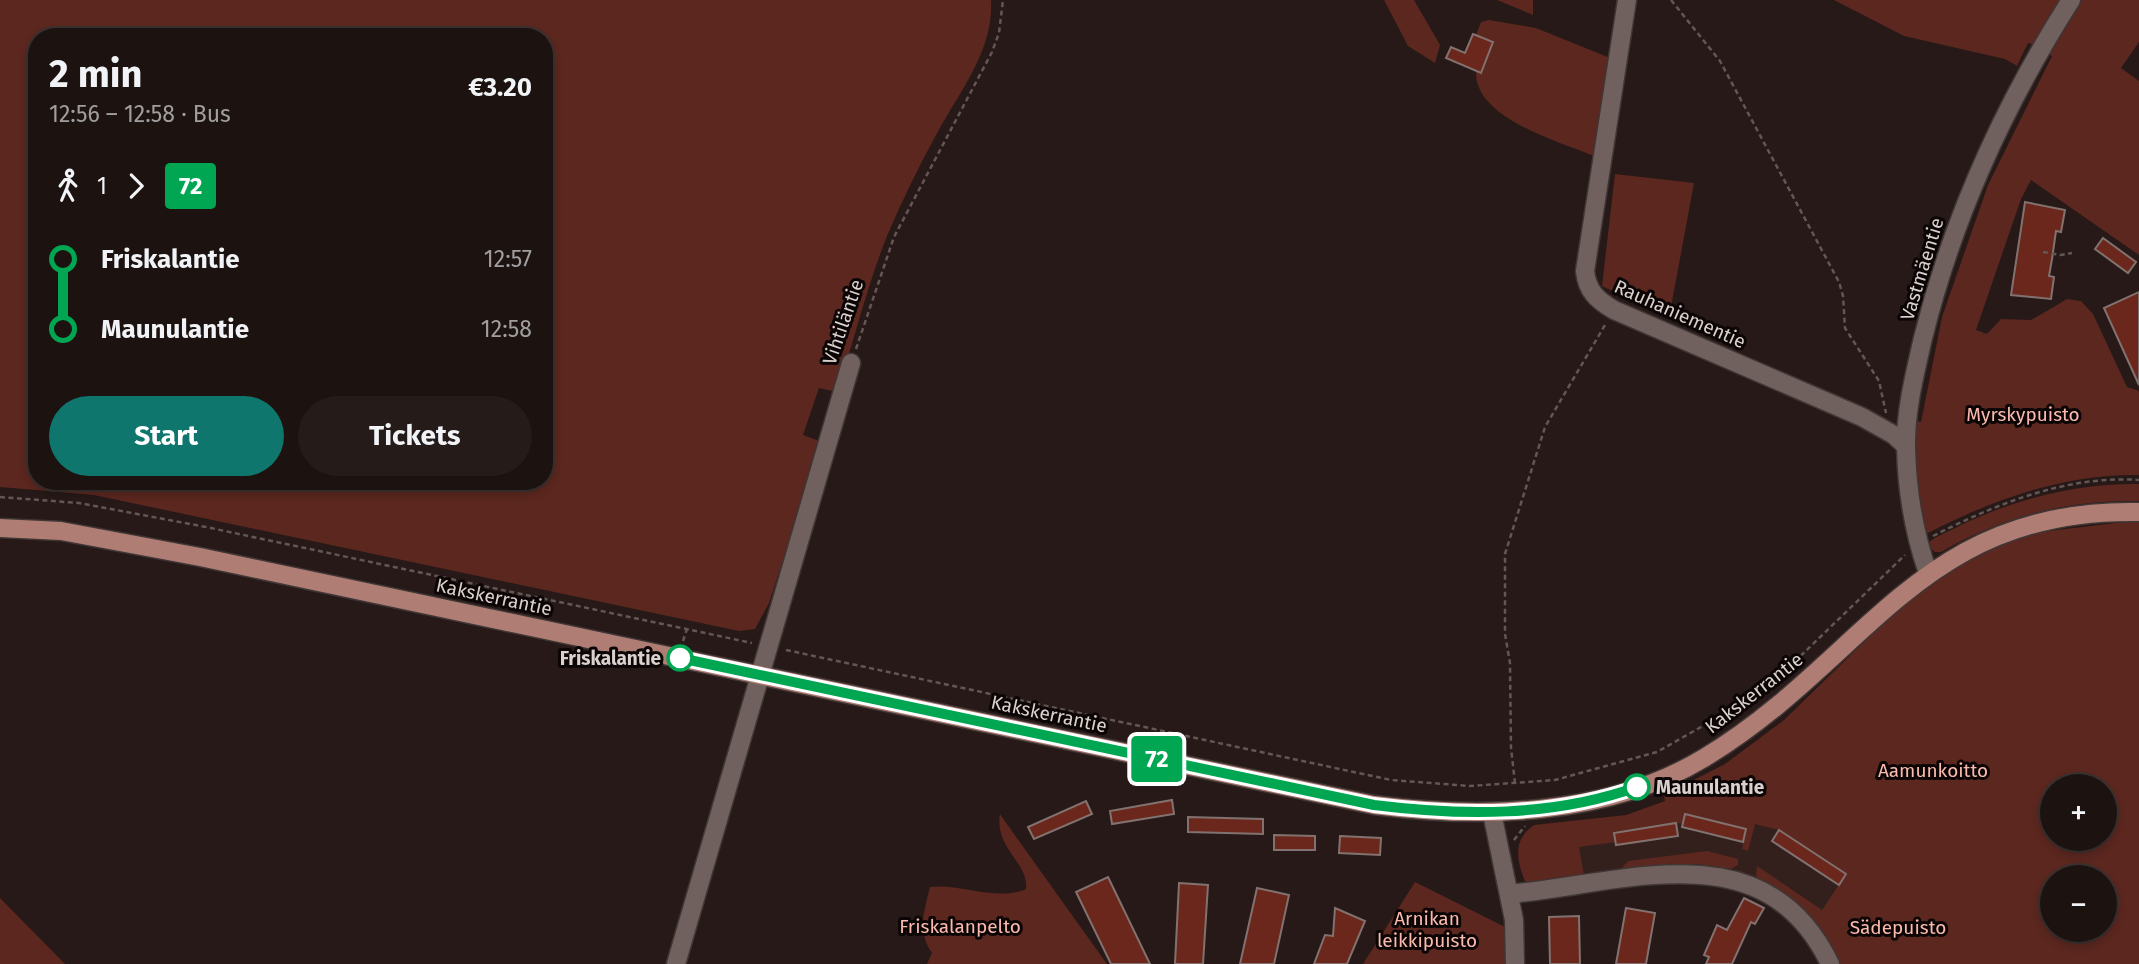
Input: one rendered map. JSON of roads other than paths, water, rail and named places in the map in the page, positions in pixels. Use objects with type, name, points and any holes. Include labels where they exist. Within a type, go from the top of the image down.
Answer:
[{"type":"main road","name":"Kakskerrantie","points":[[0,528],[61,530],[103,538],[1374,805],[1449,814],[1492,813],[1613,796],[1702,759],[1784,700],[1892,601],[1928,573],[1974,545],[2044,519],[2093,512],[2139,512]]},
{"type":"street","name":"Rauhaniementie","points":[[1627,0],[1585,271],[1586,284],[1594,296],[1614,310],[1862,417],[1900,441]]},
{"type":"street","name":"Vastmäentie","points":[[1928,573],[1914,532],[1900,441],[1909,420],[1917,364],[1931,305],[1959,219],[1982,164],[2032,61],[2071,0]]},
{"type":"street","name":"Vihtiläntie","points":[[762,675],[851,363]]},
{"type":"street","points":[[676,964],[762,675]]},
{"type":"street","points":[[1492,813],[1514,920],[1516,964]]},
{"type":"street","points":[[1509,894],[1683,872],[1724,876],[1759,890],[1788,908],[1815,936],[1830,964]]},
{"type":"place","name":"Friskalantie","points":[[680,658]]},
{"type":"place","name":"Maunulantie","points":[[1637,787]]},
{"type":"park label","name":"Myrskypuisto","points":[[2023,414]]},
{"type":"park label","name":"Aamunkoitto","points":[[1933,770]]},
{"type":"park label","name":"Friskalanpelto","points":[[960,926]]},
{"type":"park label","name":"Sädepuisto","points":[[1898,927]]},
{"type":"park label","name":"Arnikan leikkipuisto","points":[[1427,929]]}]
